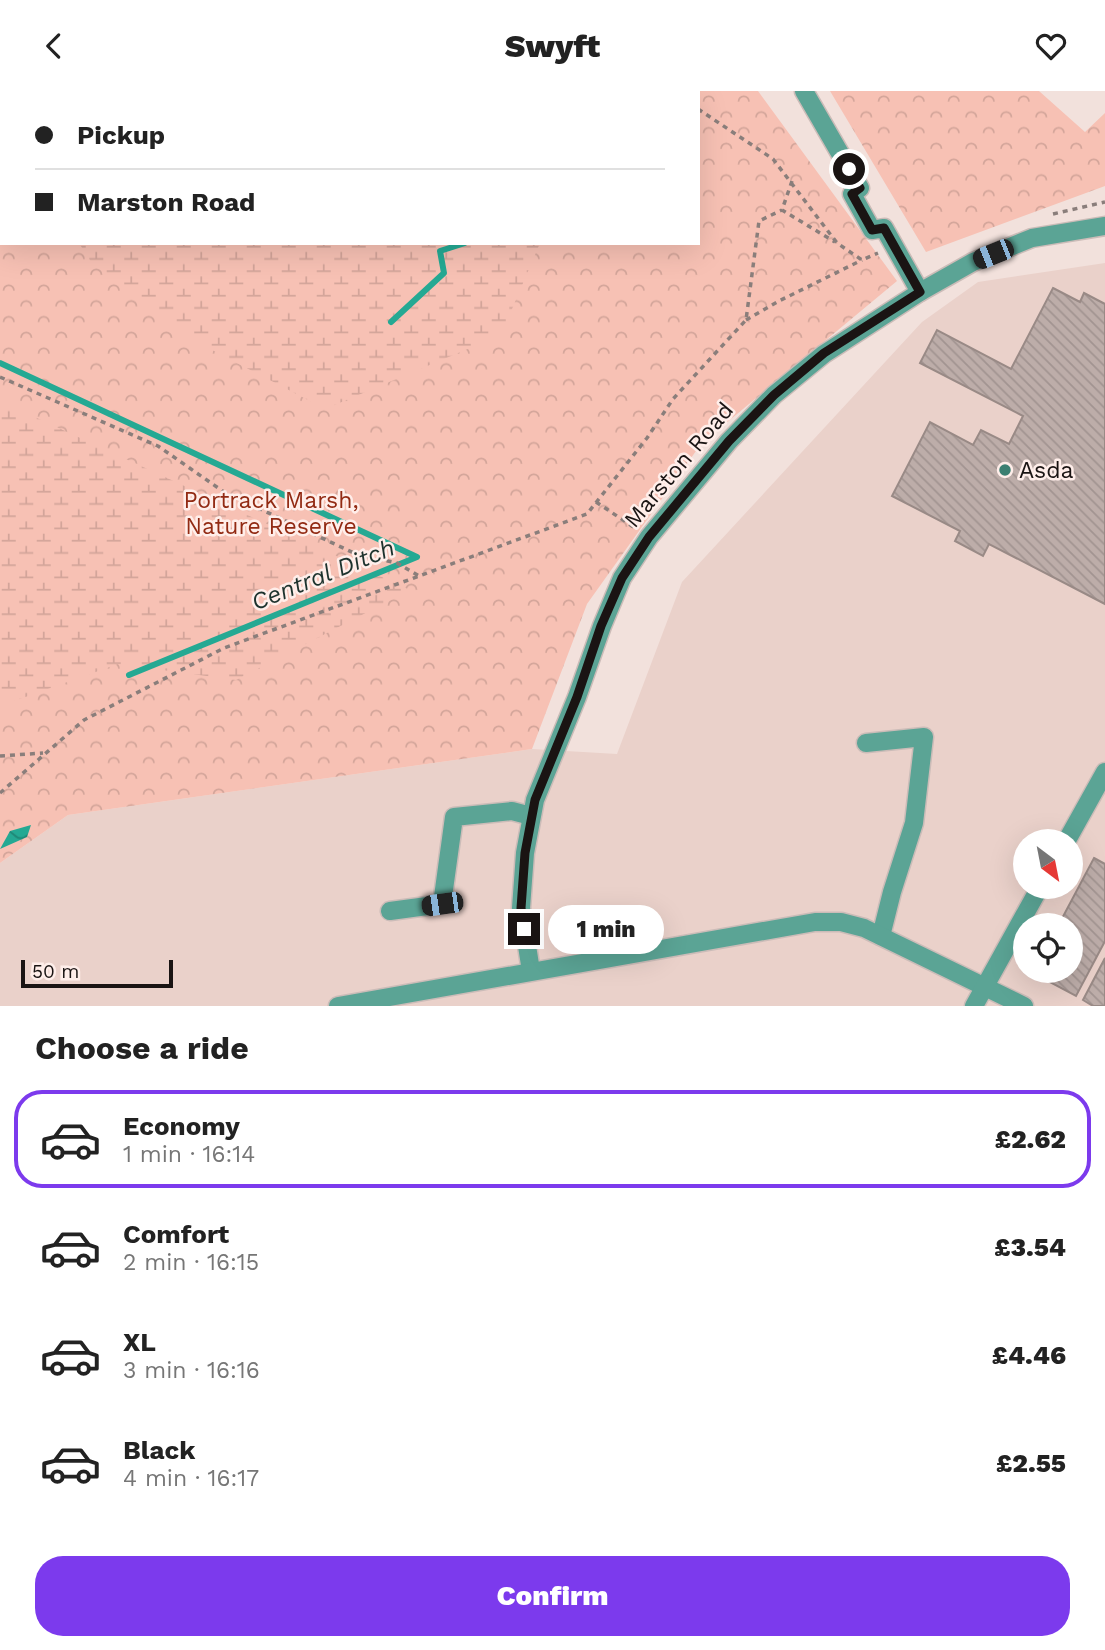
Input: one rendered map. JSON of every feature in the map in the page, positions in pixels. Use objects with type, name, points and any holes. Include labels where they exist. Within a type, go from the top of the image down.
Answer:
[{"type":"street","points":[[804,91],[860,188],[852,194],[872,230],[884,228],[920,292]]},
{"type":"street","name":"Marston Road","points":[[531,971],[521,908],[525,853],[535,800],[622,578],[649,537],[729,441],[774,395],[824,353],[973,262],[1032,238],[1105,226]]},
{"type":"street","points":[[866,743],[923,737],[914,824],[881,936]]},
{"type":"street","points":[[1073,829],[1105,772]]},
{"type":"street","points":[[390,911],[442,904],[454,817],[512,811],[531,816]]},
{"type":"street","points":[[974,1006],[1034,899]]},
{"type":"street","points":[[338,1006],[815,922],[841,922],[864,928],[986,985],[1024,1006]]},
{"type":"path","points":[[700,110],[774,159],[837,243]]},
{"type":"path","points":[[746,320],[759,221],[782,210],[792,181]]},
{"type":"path","points":[[1049,215],[1105,202]]},
{"type":"path","points":[[782,210],[862,260]]},
{"type":"path","points":[[0,793],[84,720],[224,648],[587,514],[647,438],[673,399],[746,320],[862,260],[896,249]]},
{"type":"path","points":[[0,377],[158,446],[224,492],[356,554],[397,563],[419,576]]},
{"type":"path","points":[[596,502],[649,537]]},
{"type":"path","points":[[0,755],[44,753]]},
{"type":"shaded area","points":[[1105,263],[1105,1006],[0,1006],[0,863],[68,815],[532,749],[617,754],[682,582],[922,322],[978,282]]},
{"type":"green space","name":"Portrack Marsh, Nature Reserve","points":[[700,91],[758,91],[897,281],[701,444],[587,604],[532,749],[68,815],[0,863],[0,245],[700,245]]},
{"type":"green space","points":[[830,91],[1039,91],[1085,132],[1105,113],[1105,186],[926,252]]},
{"type":"green space","points":[[80,245],[539,245],[501,335],[325,409],[195,341],[91,262]]},
{"type":"green space","points":[[0,401],[410,590],[236,680],[118,664],[0,706]]},
{"type":"water","points":[[31,825],[27,837],[0,849],[10,831]]},
{"type":"building","name":"Asda","points":[[1053,288],[1080,302],[1084,293],[1105,304],[1105,604],[989,544],[983,556],[955,541],[960,531],[892,496],[930,422],[973,445],[981,430],[1009,444],[1023,416],[920,363],[937,330],[1011,369]]},
{"type":"building","points":[[1094,858],[1105,864],[1105,941],[1083,983],[1083,913],[1065,913],[1072,899],[1083,899],[1083,879]]},
{"type":"building","points":[[1105,958],[1105,1006],[1093,1006],[1083,1000]]},
{"type":"building","points":[[1052,983],[1083,983],[1076,996]]},
{"type":"waterway","points":[[391,322],[444,273],[440,251],[459,245]]},
{"type":"waterway","name":"Central Ditch","points":[[0,363],[417,557],[129,675]]},
{"type":"place","name":"Asda","points":[[1005,470]]},
{"type":"route","points":[[524,929],[521,908],[525,853],[535,800],[622,578],[649,537],[729,441],[774,395],[824,353],[920,292],[884,228],[872,230],[852,194],[860,188],[849,169]]}]
